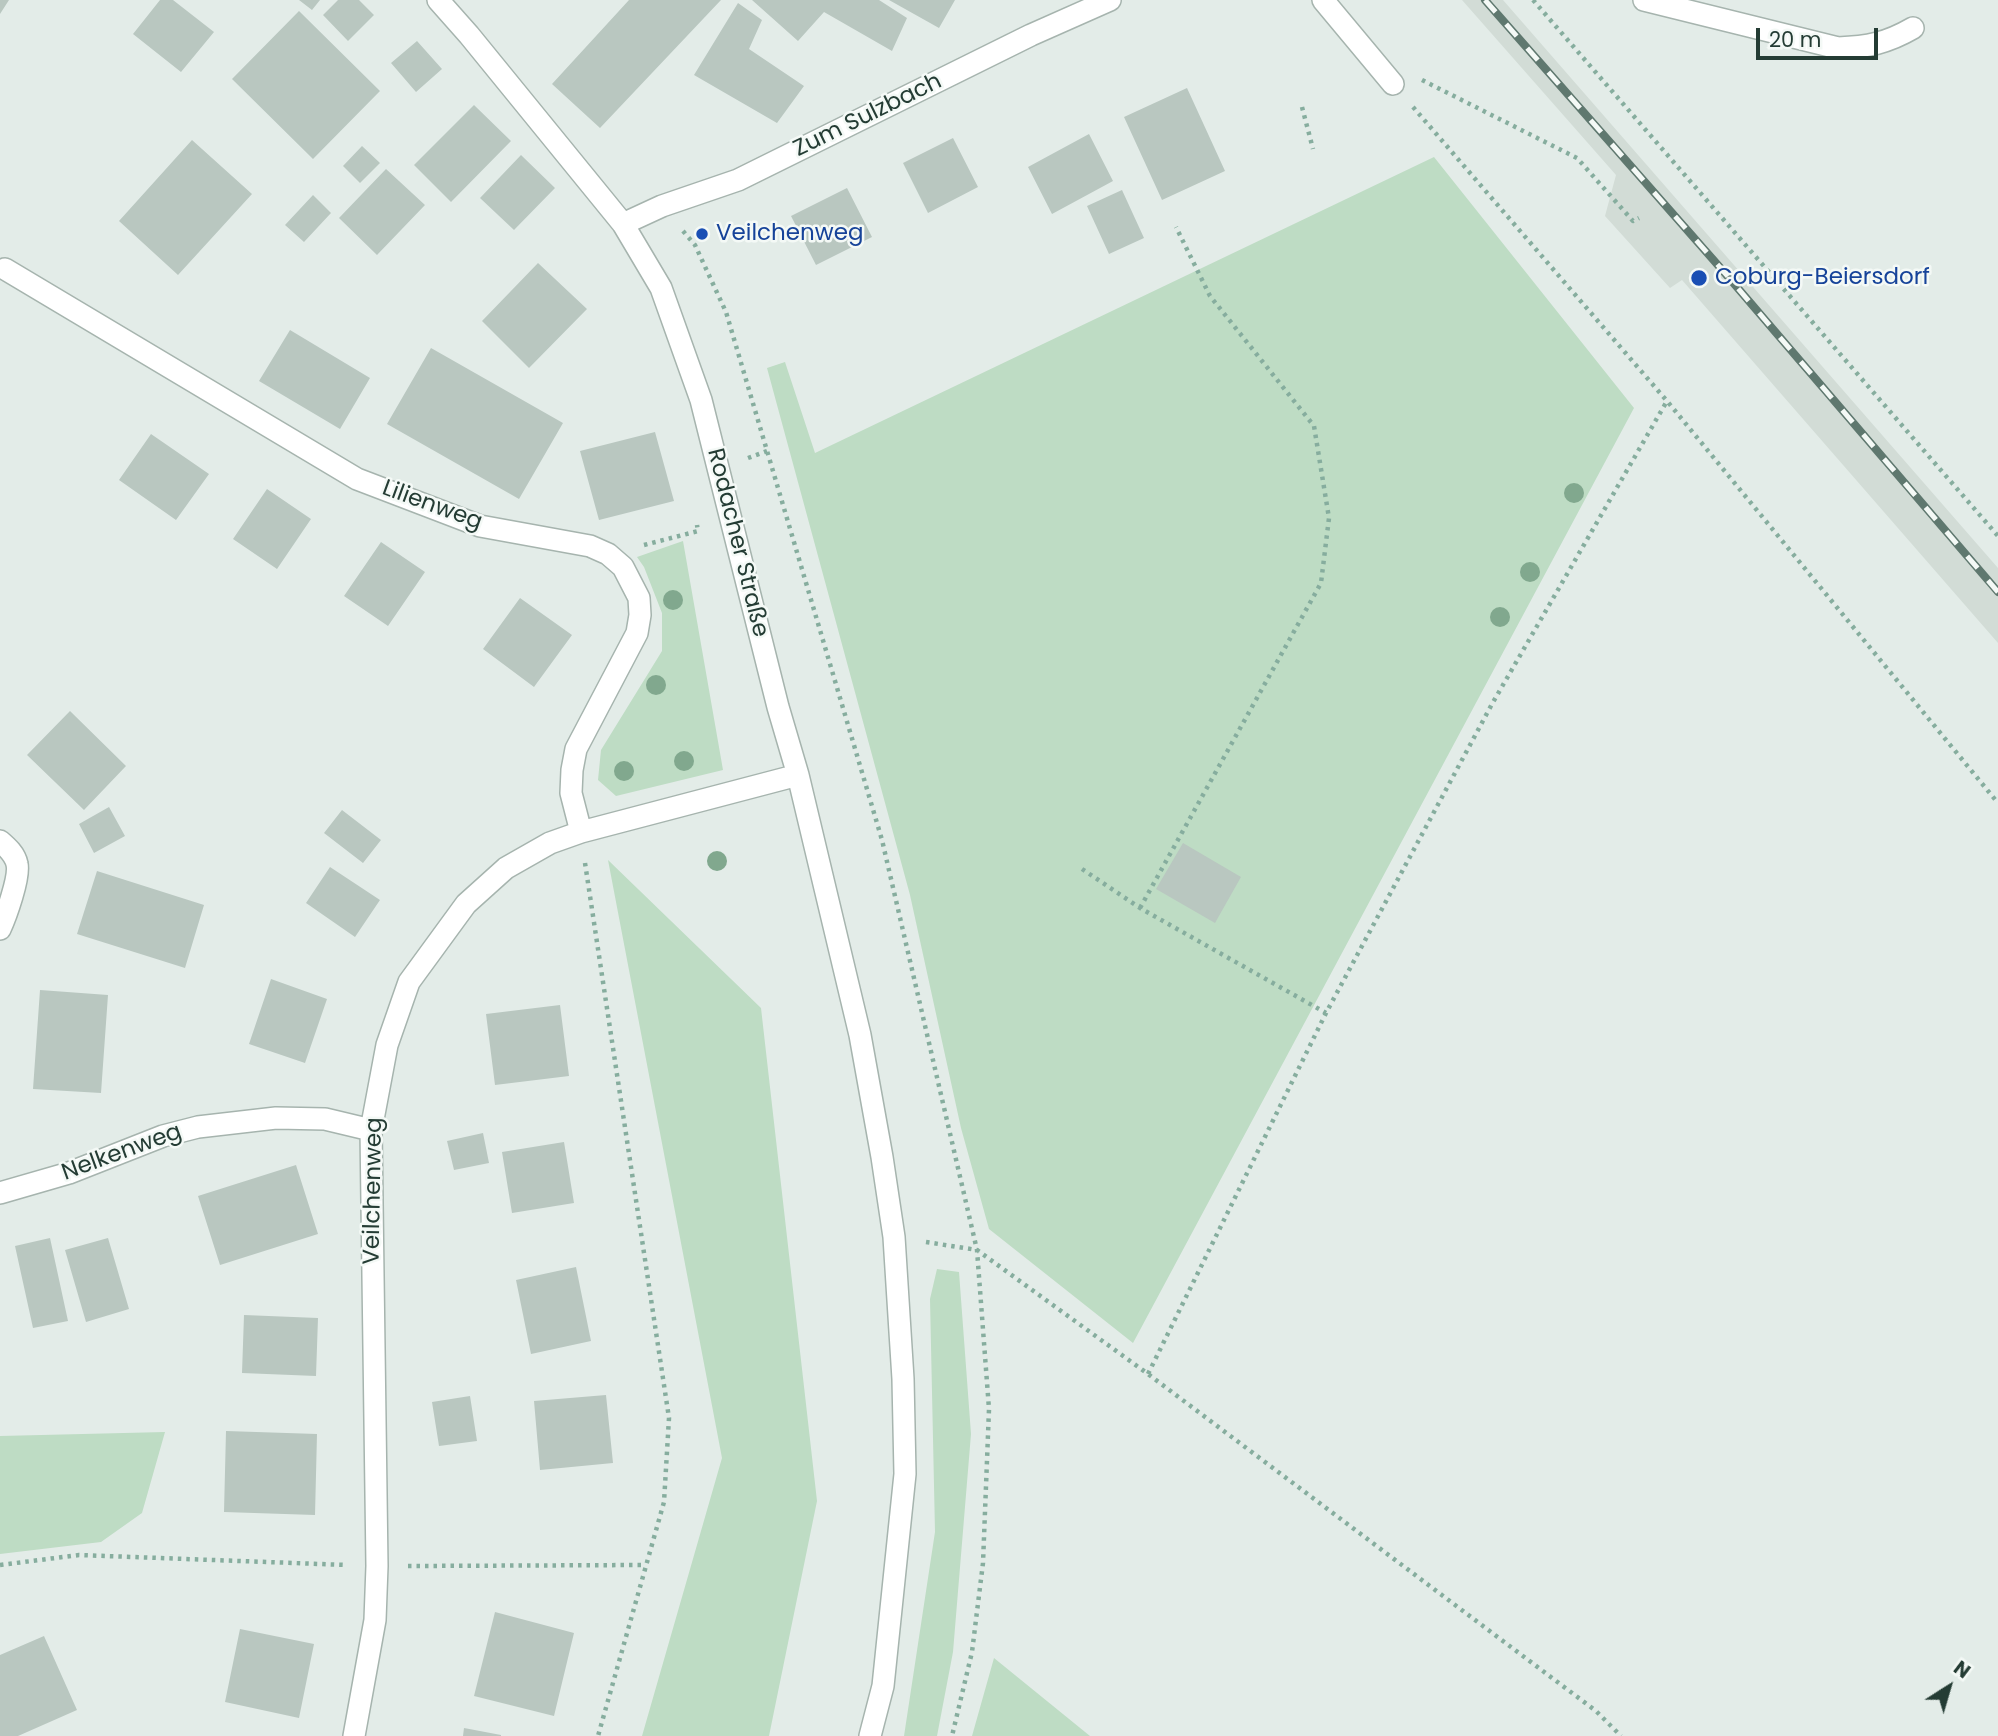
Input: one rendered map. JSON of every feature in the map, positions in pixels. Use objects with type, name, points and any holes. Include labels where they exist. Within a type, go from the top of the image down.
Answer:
[{"type":"street","name":"Rodacher Straße","points":[[438,0],[623,224],[661,288],[701,400],[778,707],[798,775],[860,1035],[894,1237],[903,1379],[905,1474],[883,1686],[870,1736]]},
{"type":"street","name":"Zum Sulzbach","points":[[623,224],[662,206],[738,180],[1031,34],[1110,0]]},
{"type":"street","points":[[1323,0],[1393,84]]},
{"type":"street","points":[[1644,0],[1839,48],[1879,44],[1913,29]]},
{"type":"street","name":"Lilienweg","points":[[5,270],[358,479],[480,526],[590,547],[608,554]]},
{"type":"street","points":[[581,832],[571,793],[576,749],[637,634],[640,615],[639,598],[623,567],[608,554]]},
{"type":"street","name":"Veilchenweg","points":[[354,1736],[375,1620],[377,1566],[371,1130],[387,1045],[409,982],[466,904],[506,868],[550,843],[581,832],[798,775]]},
{"type":"street","points":[[0,841],[10,850],[18,865],[9,910],[0,929]]},
{"type":"street","name":"Nelkenweg","points":[[0,1193],[69,1173],[163,1136],[198,1127],[288,1119],[325,1119],[371,1130]]},
{"type":"path","points":[[1533,0],[1998,536]]},
{"type":"path","points":[[1639,218],[1633,221],[1577,158],[1405,71],[1393,84],[1667,401],[1998,803]]},
{"type":"path","points":[[1302,107],[1313,149]]},
{"type":"path","points":[[662,206],[695,245],[730,325],[883,840],[976,1250],[989,1409],[983,1563],[972,1652],[951,1736]]},
{"type":"path","points":[[1140,908],[1321,583],[1329,518],[1314,426],[1210,296],[1176,227]]},
{"type":"path","points":[[1148,1374],[1326,1013],[1492,704],[1667,401]]},
{"type":"path","points":[[608,554],[698,531],[696,520]]},
{"type":"path","points":[[581,832],[669,1418],[664,1502],[598,1736]]},
{"type":"path","points":[[1082,869],[1140,908],[1326,1013]]},
{"type":"path","points":[[894,1237],[976,1250],[1148,1374],[1596,1711],[1621,1736]]},
{"type":"path","points":[[0,1565],[79,1555],[377,1566],[645,1565]]},
{"type":"shaded area","points":[[1462,0],[1503,0],[1998,568],[1998,643],[1682,280],[1670,288],[1605,216],[1616,175]]},
{"type":"green space","points":[[1434,157],[1634,408],[1133,1343],[989,1229],[961,1128],[910,895],[767,368],[785,362],[815,453]]},
{"type":"green space","points":[[683,541],[723,770],[616,796],[598,780],[601,750],[662,651],[662,613],[644,567],[637,557]]},
{"type":"green space","points":[[608,860],[761,1008],[817,1501],[769,1736],[642,1736],[722,1458]]},
{"type":"green space","points":[[937,1269],[959,1272],[971,1434],[953,1652],[937,1736],[904,1736],[935,1532],[930,1299]]},
{"type":"green space","points":[[165,1432],[142,1513],[101,1542],[0,1554],[0,1436]]},
{"type":"green space","points":[[994,1658],[1090,1736],[972,1736]]},
{"type":"building","points":[[0,0],[9,0],[0,14]]},
{"type":"building","points":[[160,0],[173,0],[214,32],[181,72],[133,34]]},
{"type":"building","points":[[299,0],[320,0],[312,10]]},
{"type":"building","points":[[338,0],[359,0],[374,15],[348,41],[323,15]]},
{"type":"building","points":[[629,0],[721,0],[600,128],[552,84]]},
{"type":"building","points":[[752,0],[879,0],[907,18],[892,51],[824,12],[798,41]]},
{"type":"building","points":[[889,0],[955,0],[939,28]]},
{"type":"building","points":[[738,3],[762,20],[749,49],[804,86],[777,123],[694,75]]},
{"type":"building","points":[[299,11],[380,91],[313,159],[232,79]]},
{"type":"building","points":[[417,41],[442,69],[416,92],[391,63]]},
{"type":"building","points":[[1187,88],[1225,171],[1162,200],[1124,117]]},
{"type":"building","points":[[474,105],[511,141],[451,202],[414,165]]},
{"type":"building","points":[[1089,134],[1113,181],[1052,214],[1028,167]]},
{"type":"building","points":[[953,138],[978,187],[928,213],[903,163]]},
{"type":"building","points":[[192,140],[252,194],[178,275],[119,221]]},
{"type":"building","points":[[362,146],[380,163],[360,183],[343,166]]},
{"type":"building","points":[[521,155],[555,188],[514,230],[480,198]]},
{"type":"building","points":[[386,169],[425,205],[377,255],[339,218]]},
{"type":"building","points":[[847,188],[872,237],[816,265],[791,216]]},
{"type":"building","points":[[1122,190],[1144,238],[1109,254],[1087,206]]},
{"type":"building","points":[[313,195],[331,213],[304,242],[285,225]]},
{"type":"building","points":[[538,263],[587,309],[529,368],[482,321]]},
{"type":"building","points":[[290,330],[370,378],[340,429],[259,381]]},
{"type":"building","points":[[431,348],[563,423],[519,499],[387,424]]},
{"type":"building","points":[[655,432],[674,501],[599,520],[580,451]]},
{"type":"building","points":[[151,434],[209,474],[176,520],[119,480]]},
{"type":"building","points":[[267,489],[311,519],[277,569],[233,539]]},
{"type":"building","points":[[381,542],[425,572],[388,626],[344,596]]},
{"type":"building","points":[[520,598],[572,635],[534,687],[483,649]]},
{"type":"building","points":[[70,711],[126,766],[84,810],[27,755]]},
{"type":"building","points":[[109,807],[125,836],[94,853],[79,824]]},
{"type":"building","points":[[342,810],[381,840],[363,863],[324,833]]},
{"type":"building","points":[[1183,843],[1241,877],[1215,923],[1156,889]]},
{"type":"building","points":[[330,867],[380,900],[355,937],[306,903]]},
{"type":"building","points":[[97,871],[204,905],[185,968],[77,934]]},
{"type":"building","points":[[271,979],[327,999],[305,1063],[249,1044]]},
{"type":"building","points":[[40,990],[108,995],[101,1093],[33,1089]]},
{"type":"building","points":[[560,1005],[569,1076],[495,1085],[486,1014]]},
{"type":"building","points":[[483,1133],[489,1163],[454,1170],[447,1141]]},
{"type":"building","points":[[564,1142],[574,1203],[512,1213],[502,1152]]},
{"type":"building","points":[[296,1165],[318,1234],[220,1265],[198,1196]]},
{"type":"building","points":[[50,1238],[68,1321],[33,1328],[15,1246]]},
{"type":"building","points":[[108,1238],[129,1309],[86,1322],[65,1250]]},
{"type":"building","points":[[576,1267],[591,1341],[531,1354],[516,1280]]},
{"type":"building","points":[[244,1315],[318,1318],[316,1376],[242,1373]]},
{"type":"building","points":[[606,1395],[613,1463],[540,1470],[534,1401]]},
{"type":"building","points":[[470,1396],[477,1441],[439,1446],[432,1402]]},
{"type":"building","points":[[226,1431],[317,1434],[315,1515],[224,1512]]},
{"type":"building","points":[[495,1612],[574,1633],[554,1716],[474,1696]]},
{"type":"building","points":[[240,1629],[314,1644],[299,1718],[225,1702]]},
{"type":"building","points":[[44,1636],[77,1710],[18,1736],[0,1736],[0,1655]]},
{"type":"building","points":[[464,1728],[501,1735],[501,1736],[463,1736]]},
{"type":"railway","points":[[1485,0],[1724,272],[1998,592]]},
{"type":"place","name":"Veilchenweg","points":[[702,234]]},
{"type":"place","name":"Coburg-Beiersdorf","points":[[1699,278]]}]
